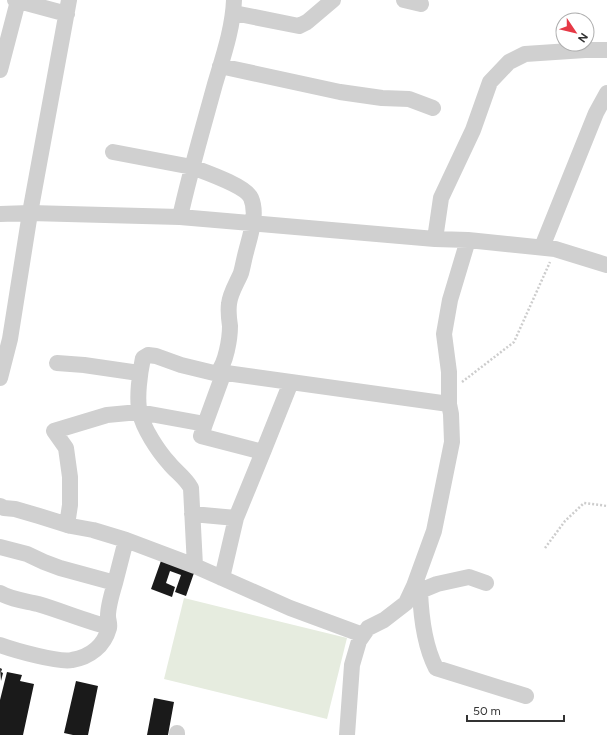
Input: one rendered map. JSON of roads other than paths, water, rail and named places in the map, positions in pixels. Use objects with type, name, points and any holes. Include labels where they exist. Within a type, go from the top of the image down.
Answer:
[{"type":"street","points":[[0,70],[17,0],[68,7],[30,213],[10,339],[0,378]]},
{"type":"street","points":[[180,217],[192,167],[220,66],[234,6],[299,26],[307,22],[333,0]]},
{"type":"street","points":[[404,0],[420,4]]},
{"type":"street","points":[[435,239],[441,198],[472,130],[490,82],[509,62],[525,54],[607,50]]},
{"type":"street","points":[[220,66],[340,92],[382,98],[409,99],[433,108]]},
{"type":"street","points":[[549,248],[596,113],[607,93]]},
{"type":"street","points":[[113,152],[192,167],[228,181],[247,192],[251,198],[253,205],[253,223],[241,273],[229,304],[230,328],[226,354],[201,436],[263,452]]},
{"type":"street","points":[[0,214],[30,213],[180,217],[435,239],[468,240],[549,248],[607,265]]},
{"type":"street","points":[[346,735],[352,665],[358,641],[368,628],[384,620],[406,603],[417,588],[434,531],[452,442],[449,372],[444,334],[450,300],[468,240]]},
{"type":"street","points":[[195,566],[192,514],[193,495],[191,488],[186,479],[174,469],[162,454],[143,423],[139,412],[139,374],[143,358],[148,355],[156,356],[181,365],[214,373],[221,372],[290,382],[449,398]]},
{"type":"street","points":[[57,363],[84,365],[139,374]]},
{"type":"street","points":[[222,578],[236,518],[290,382]]},
{"type":"street","points":[[67,525],[70,505],[70,477],[66,448],[54,431],[107,415],[139,412],[205,424]]},
{"type":"street","points":[[0,506],[126,540],[195,566],[290,608],[363,635]]},
{"type":"street","points":[[192,514],[236,518]]},
{"type":"street","points":[[0,645],[36,655],[70,661],[87,656],[99,648],[109,626],[108,616],[126,540]]},
{"type":"street","points":[[0,547],[27,554],[60,568],[115,583]]},
{"type":"street","points":[[417,588],[468,577],[486,582]]},
{"type":"street","points":[[417,588],[430,657],[436,668],[526,696]]},
{"type":"street","points":[[0,593],[7,597],[39,604],[84,618],[95,623],[109,626]]}]
